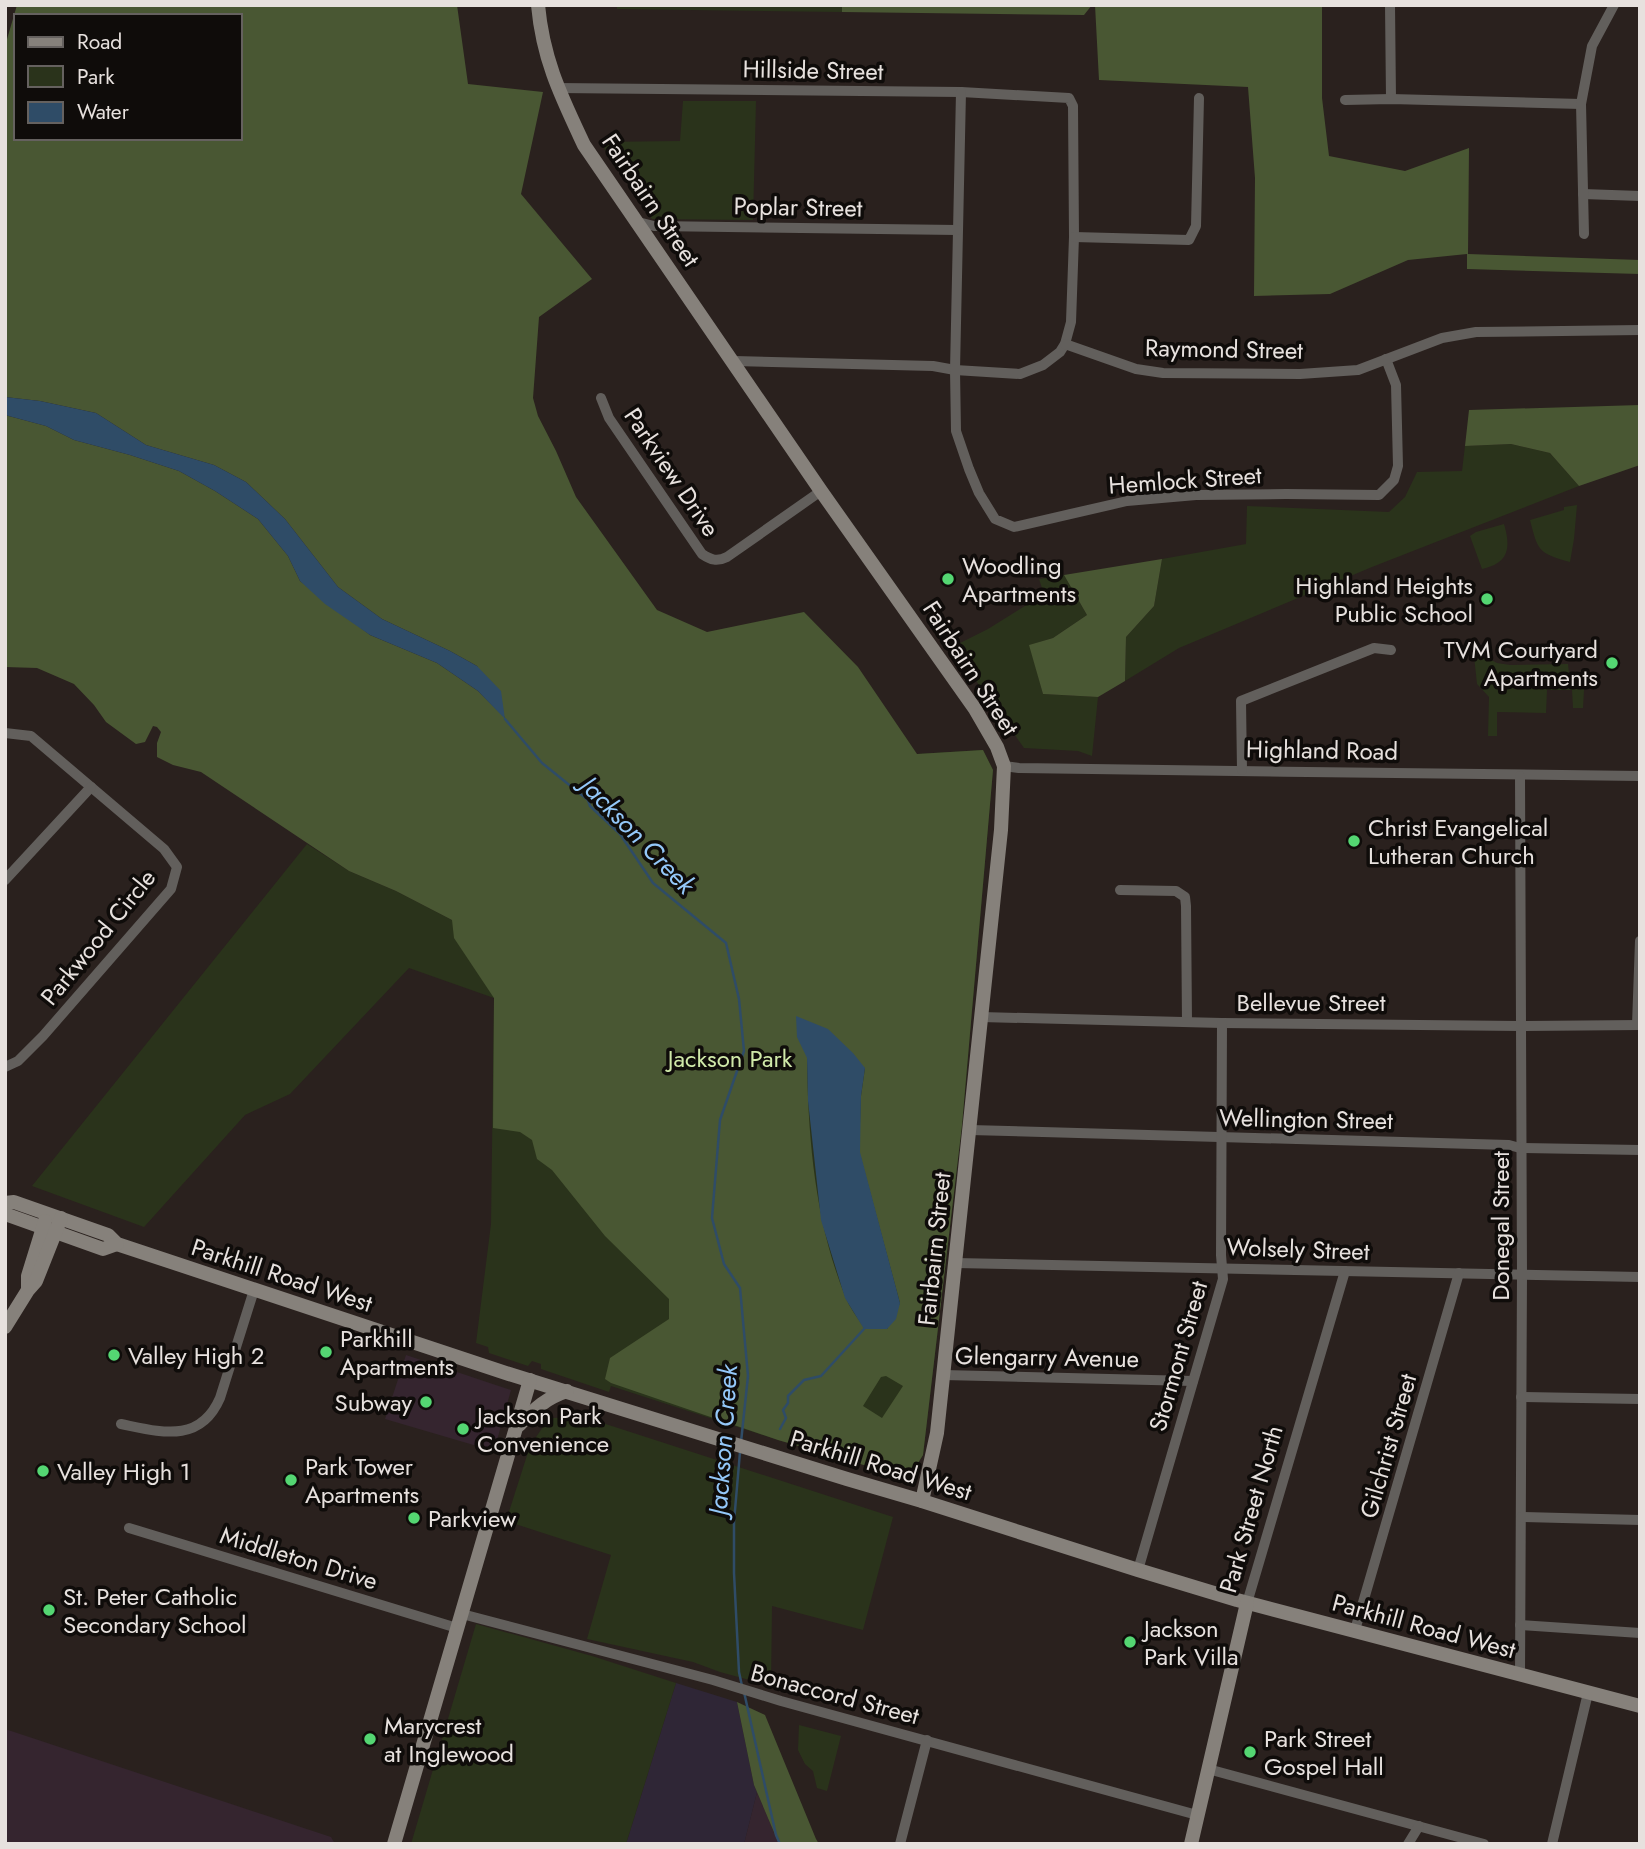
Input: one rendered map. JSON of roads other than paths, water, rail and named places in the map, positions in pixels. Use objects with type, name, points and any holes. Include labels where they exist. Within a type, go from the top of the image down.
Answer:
[{"type":"main road","name":"Fairbairn Street","points":[[538,5],[547,60],[584,145],[821,491],[975,709],[997,747],[1004,766],[1001,830],[943,1375],[936,1433],[922,1501]]},
{"type":"main road","name":"Parkhill Road West","points":[[5,1203],[14,1202],[103,1249],[117,1244],[530,1380],[1138,1570],[1247,1603],[1640,1706]]},
{"type":"main road","name":"Parkhill Road West","points":[[5,1214],[52,1223]]},
{"type":"main road","points":[[5,1327],[27,1290],[36,1281],[52,1223]]},
{"type":"main road","points":[[394,1844],[530,1380]]},
{"type":"main road","points":[[516,1429],[541,1403],[566,1391]]},
{"type":"main road","name":"Park Street North","points":[[1191,1844],[1247,1603]]},
{"type":"street","points":[[1390,5],[1391,99]]},
{"type":"street","points":[[1584,233],[1581,104],[1592,46],[1615,5]]},
{"type":"street","name":"Hillside Street","points":[[557,88],[961,92],[1069,97],[1073,106],[1073,237]]},
{"type":"street","name":"Hemlock Street","points":[[961,92],[956,431],[979,493],[995,519],[1014,527],[1127,501],[1196,495],[1379,495],[1394,480],[1398,466],[1396,385],[1386,359]]},
{"type":"street","points":[[734,361],[933,366],[1020,374],[1043,365],[1060,352],[1071,322],[1073,237],[1189,240],[1196,226],[1199,98]]},
{"type":"street","points":[[1345,100],[1581,104]]},
{"type":"street","points":[[1583,194],[1640,196]]},
{"type":"street","name":"Poplar Street","points":[[638,222],[654,226],[957,230]]},
{"type":"street","name":"Raymond Street","points":[[1065,344],[1136,369],[1163,373],[1309,373],[1358,370],[1442,338],[1476,332],[1640,330]]},
{"type":"street","name":"Parkview Drive","points":[[601,398],[609,418],[702,554],[710,560],[719,561],[727,557],[821,491]]},
{"type":"street","points":[[1242,770],[1241,701],[1374,648],[1391,650]]},
{"type":"street","name":"Parkwood Circle","points":[[5,733],[31,736],[164,849],[177,867],[171,889],[43,1036],[18,1061],[5,1066]]},
{"type":"street","name":"Highland Road","points":[[1004,766],[1640,776]]},
{"type":"street","name":"Donegal Street","points":[[1520,776],[1520,1676]]},
{"type":"street","points":[[5,880],[91,788]]},
{"type":"street","points":[[1120,890],[1176,891],[1185,897],[1187,1022]]},
{"type":"street","points":[[1639,1025],[1640,941]]},
{"type":"street","name":"Bellevue Street","points":[[981,1017],[1222,1023],[1639,1025]]},
{"type":"street","name":"Stormont Street","points":[[1138,1570],[1223,1279],[1222,1023]]},
{"type":"street","name":"Wellington Street","points":[[970,1130],[1640,1150]]},
{"type":"street","name":"Wolsely Street","points":[[955,1263],[1640,1277]]},
{"type":"street","name":"Park Street North","points":[[1247,1603],[1345,1271]]},
{"type":"street","name":"Gilchrist Street","points":[[1355,1630],[1459,1273]]},
{"type":"street","points":[[121,1424],[177,1432],[196,1426],[211,1414],[220,1398],[254,1290]]},
{"type":"street","name":"Glengarry Avenue","points":[[943,1375],[1193,1381]]},
{"type":"street","points":[[1521,1397],[1640,1399]]},
{"type":"street","points":[[1521,1517],[1640,1520]]},
{"type":"street","name":"Middleton Drive","points":[[129,1528],[460,1621]]},
{"type":"street","name":"Bonaccord Street","points":[[460,1621],[713,1680],[1197,1815]]},
{"type":"street","points":[[1520,1625],[1640,1633]]},
{"type":"street","points":[[1552,1844],[1588,1693]]},
{"type":"street","points":[[900,1844],[927,1740]]},
{"type":"street","points":[[1208,1769],[1484,1844]]},
{"type":"street","points":[[1408,1844],[1419,1826]]},
{"type":"water","points":[[5,397],[40,401],[96,413],[146,445],[214,465],[246,482],[285,519],[338,587],[382,619],[477,666],[501,691],[505,719],[478,691],[437,663],[370,635],[325,604],[300,581],[288,556],[258,519],[215,491],[179,471],[74,440],[46,426],[5,415]]},
{"type":"water","points":[[796,1016],[828,1029],[865,1068],[861,1096],[860,1152],[900,1303],[896,1319],[887,1329],[864,1329],[845,1298],[821,1220],[808,1101],[807,1058],[797,1037]]},
{"type":"waterway","name":"Jackson Creek","points":[[505,719],[542,763],[588,800],[590,806],[620,834],[653,883],[726,943],[739,999],[744,1051],[720,1120],[712,1218],[724,1264],[740,1288],[748,1376],[741,1442]]},
{"type":"waterway","points":[[780,1429],[786,1418],[783,1410],[788,1403],[788,1396],[804,1380],[821,1376],[864,1329]]},
{"type":"waterway","name":"Jackson Creek","points":[[740,1452],[734,1522],[734,1573],[742,1686]]},
{"type":"waterway","name":"Jackson Creek","points":[[744,1692],[780,1844]]},
{"type":"place","name":"Woodling Apartments","points":[[948,579]]},
{"type":"place","name":"Highland Heights Public School","points":[[1487,599]]},
{"type":"place","name":"TVM Courtyard Apartments","points":[[1612,663]]},
{"type":"place","name":"Christ Evangelical Lutheran Church","points":[[1354,841]]},
{"type":"place","name":"Parkhill Apartments","points":[[326,1352]]},
{"type":"place","name":"Valley High 2","points":[[114,1355]]},
{"type":"place","name":"Subway","points":[[426,1402]]},
{"type":"place","name":"Jackson Park Convenience","points":[[463,1429]]},
{"type":"place","name":"Valley High 1","points":[[43,1471]]},
{"type":"place","name":"Park Tower Apartments","points":[[291,1480]]},
{"type":"place","name":"Parkview","points":[[414,1518]]},
{"type":"place","name":"St. Peter Catholic Secondary School","points":[[49,1610]]},
{"type":"place","name":"Jackson Park Villa","points":[[1130,1642]]},
{"type":"place","name":"Marycrest at Inglewood","points":[[370,1739]]},
{"type":"place","name":"Park Street Gospel Hall","points":[[1250,1752]]},
{"type":"park label","name":"Jackson Park","points":[[730,1058]]}]
